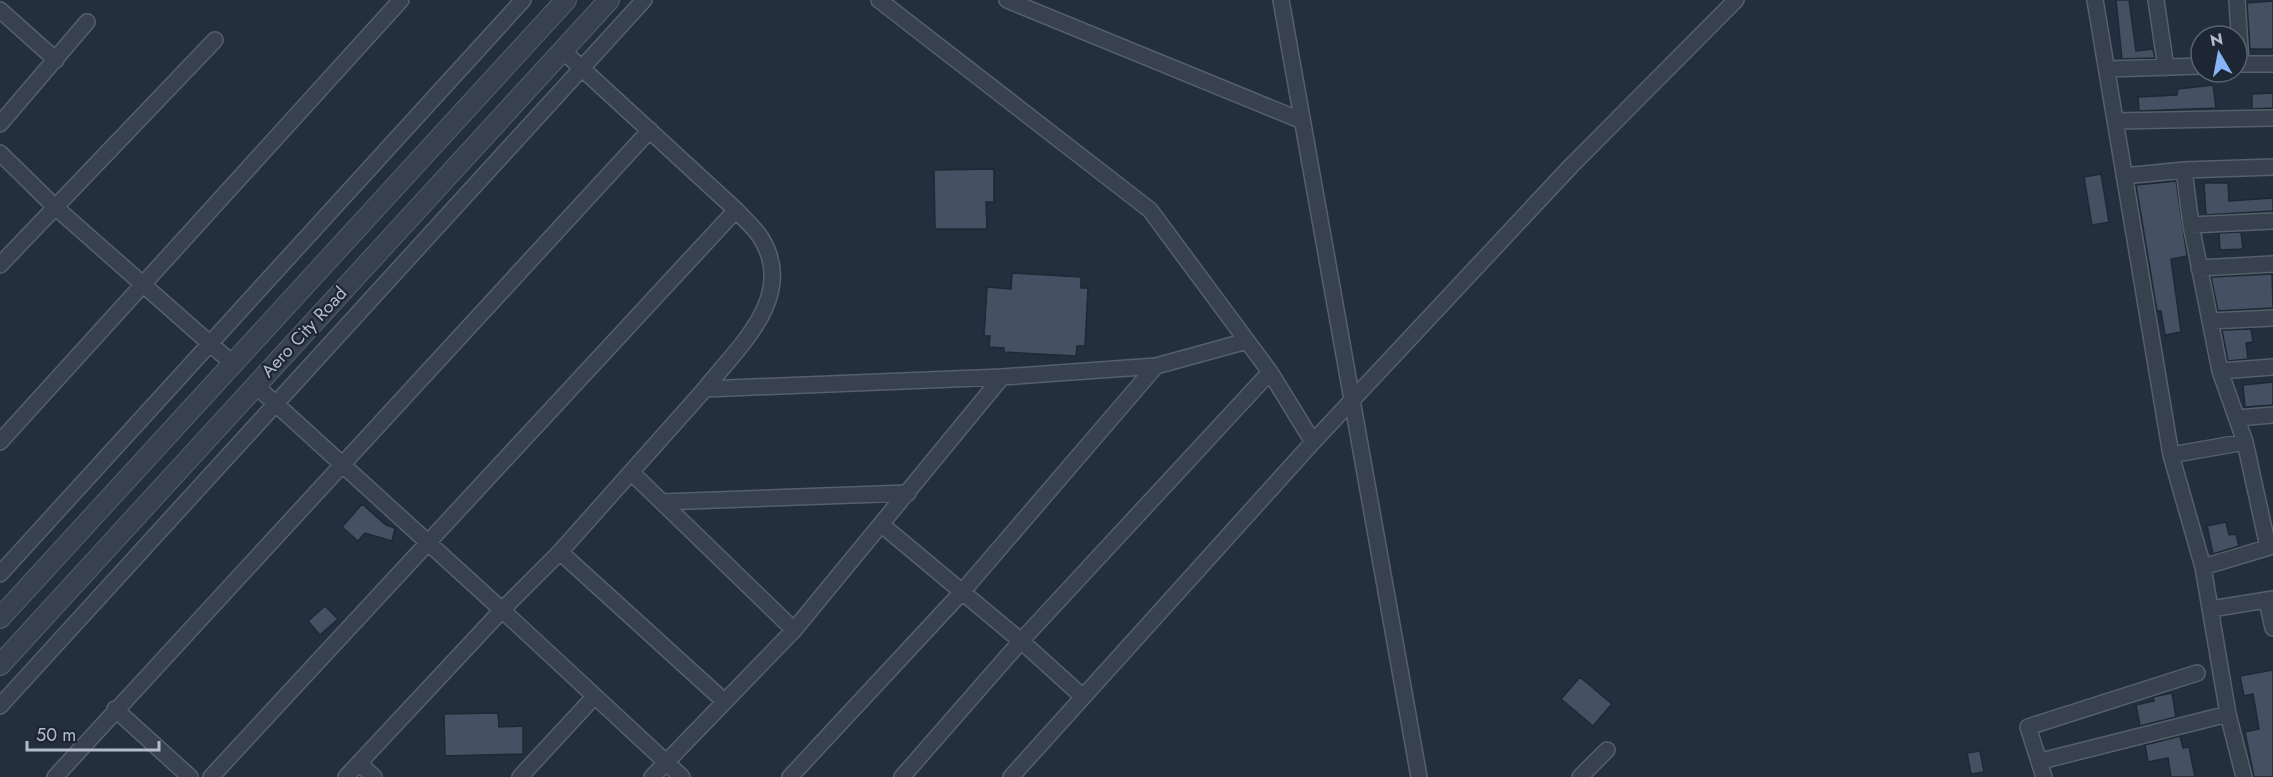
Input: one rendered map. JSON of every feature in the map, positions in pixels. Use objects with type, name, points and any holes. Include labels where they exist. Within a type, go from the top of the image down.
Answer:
[{"type":"street","points":[[0,442],[401,0]]},
{"type":"street","points":[[0,574],[523,0]]},
{"type":"street","name":"Aero City Road","points":[[0,618],[566,0]]},
{"type":"street","name":"Aero City Road","points":[[0,665],[609,0]]},
{"type":"street","points":[[0,706],[644,0]]},
{"type":"street","points":[[879,0],[1150,210],[1270,372],[1313,442]]},
{"type":"street","points":[[1007,0],[1300,120]]},
{"type":"street","points":[[1281,0],[1300,120],[1419,777]]},
{"type":"street","points":[[1011,777],[1313,442],[1571,166],[1736,0]]},
{"type":"street","points":[[2095,0],[2172,455],[2203,567],[2228,714],[2244,777]]},
{"type":"street","points":[[2156,0],[2166,68]]},
{"type":"street","points":[[2237,0],[2238,24]]},
{"type":"street","points":[[0,10],[56,60]]},
{"type":"street","points":[[0,124],[87,22]]},
{"type":"street","points":[[0,265],[215,40]]},
{"type":"street","points":[[346,777],[632,473],[705,389],[762,317],[773,288],[772,263],[760,237],[736,210],[563,51]]},
{"type":"street","points":[[2249,64],[2273,64]]},
{"type":"street","points":[[2108,69],[2189,67]]},
{"type":"street","points":[[2116,122],[2273,118]]},
{"type":"street","points":[[54,777],[650,130]]},
{"type":"street","points":[[0,153],[54,206],[232,363]]},
{"type":"street","points":[[2124,176],[2184,170],[2273,167]]},
{"type":"street","points":[[2184,170],[2191,225],[2220,371],[2246,442],[2270,547],[2203,567]]},
{"type":"street","points":[[211,777],[736,210]]},
{"type":"street","points":[[2191,225],[2273,220]]},
{"type":"street","points":[[2199,267],[2273,264]]},
{"type":"street","points":[[2210,321],[2273,318]]},
{"type":"street","points":[[705,389],[1002,377],[1156,366],[1246,341]]},
{"type":"street","points":[[790,777],[962,592],[1156,366]]},
{"type":"street","points":[[2220,371],[2273,367]]},
{"type":"street","points":[[902,777],[1021,641],[1270,372]]},
{"type":"street","points":[[652,777],[794,630],[1002,377]]},
{"type":"street","points":[[255,385],[502,610],[664,763],[682,777]]},
{"type":"street","points":[[2236,418],[2273,415]]},
{"type":"street","points":[[2172,455],[2246,442]]},
{"type":"street","points":[[632,473],[794,630]]},
{"type":"street","points":[[662,502],[908,493]]},
{"type":"street","points":[[882,525],[1021,641],[1083,698]]},
{"type":"street","points":[[560,552],[724,701]]},
{"type":"street","points":[[2211,609],[2270,600],[2273,628]]},
{"type":"street","points":[[2044,777],[2041,761],[2028,727],[2197,673]]},
{"type":"street","points":[[520,777],[594,697]]},
{"type":"street","points":[[115,709],[190,777]]},
{"type":"street","points":[[2041,761],[2228,714]]},
{"type":"street","points":[[1580,777],[1607,750]]},
{"type":"street","points":[[359,763],[374,777]]},
{"type":"building","points":[[2116,0],[2129,0],[2136,51],[2153,49],[2155,58],[2122,59]]},
{"type":"building","points":[[2273,1],[2273,49],[2250,49],[2247,3]]},
{"type":"building","points":[[2213,85],[2216,108],[2139,111],[2138,97],[2177,95],[2178,89]]},
{"type":"building","points":[[2273,93],[2273,108],[2252,109],[2252,94]]},
{"type":"building","points":[[994,169],[994,202],[986,202],[987,229],[935,229],[934,170]]},
{"type":"building","points":[[2101,174],[2109,222],[2092,225],[2084,177]]},
{"type":"building","points":[[2176,181],[2187,256],[2171,259],[2181,332],[2165,335],[2161,311],[2157,311],[2136,185]]},
{"type":"building","points":[[2204,183],[2228,183],[2229,201],[2273,198],[2273,211],[2206,215]]},
{"type":"building","points":[[2241,232],[2243,249],[2220,250],[2219,233]]},
{"type":"building","points":[[1012,273],[1081,277],[1081,288],[1088,288],[1085,346],[1077,346],[1076,356],[1004,352],[1004,348],[989,347],[990,336],[984,336],[987,287],[1011,289]]},
{"type":"building","points":[[2272,274],[2273,308],[2218,311],[2211,277]]},
{"type":"building","points":[[2251,329],[2253,342],[2246,343],[2248,359],[2228,361],[2222,330]]},
{"type":"building","points":[[2273,382],[2273,405],[2245,407],[2243,385]]},
{"type":"building","points":[[362,504],[386,525],[395,528],[392,541],[365,533],[358,541],[342,527]]},
{"type":"building","points":[[2226,522],[2229,535],[2236,534],[2239,546],[2213,554],[2207,526]]},
{"type":"building","points":[[325,606],[338,619],[320,635],[308,621]]},
{"type":"building","points":[[2273,670],[2273,777],[2254,777],[2245,732],[2259,729],[2253,694],[2244,696],[2240,676]]},
{"type":"building","points":[[1580,677],[1612,704],[1593,726],[1561,699]]},
{"type":"building","points":[[2172,693],[2176,717],[2140,726],[2136,705],[2154,701],[2153,697]]},
{"type":"building","points":[[498,713],[499,727],[523,726],[523,754],[445,756],[444,714]]},
{"type":"building","points":[[2180,736],[2183,748],[2189,747],[2195,777],[2171,777],[2168,758],[2148,762],[2145,745]]},
{"type":"building","points":[[1980,751],[1984,772],[1971,774],[1967,753]]}]
